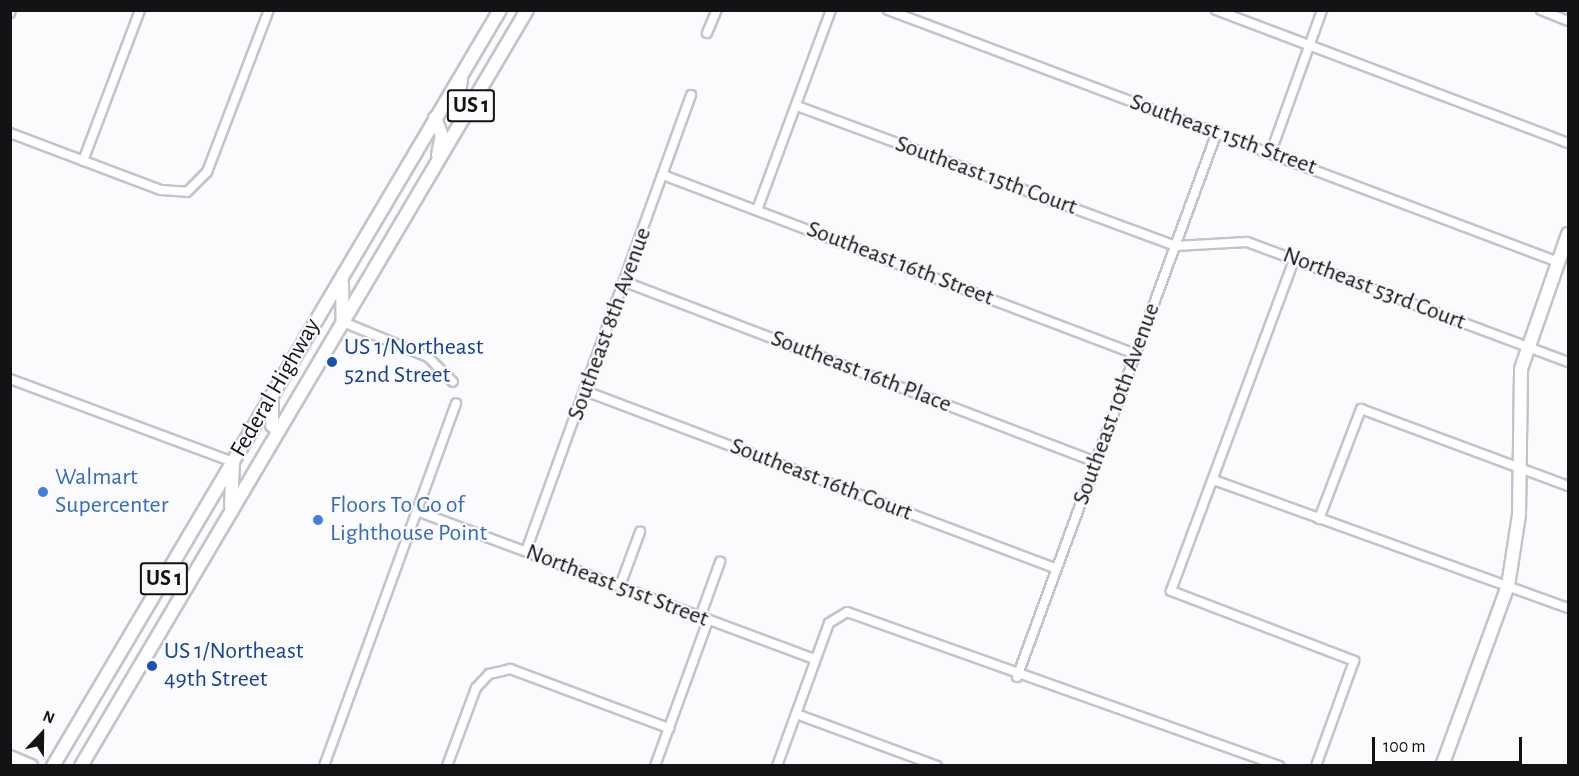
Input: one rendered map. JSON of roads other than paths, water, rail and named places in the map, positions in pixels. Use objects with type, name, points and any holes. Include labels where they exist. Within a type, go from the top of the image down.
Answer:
[{"type":"main road","name":"Federal Highway","points":[[53,765],[500,10]]},
{"type":"main road","name":"Federal Highway","points":[[81,765],[527,10]]},
{"type":"main road","points":[[462,73],[457,103],[463,119]]},
{"type":"main road","points":[[435,118],[442,136],[437,162]]},
{"type":"main road","points":[[1442,765],[1508,586],[1519,515],[1518,395],[1528,347],[1569,234]]},
{"type":"main road","points":[[343,322],[344,273]]},
{"type":"main road","points":[[274,392],[272,425],[279,431]]},
{"type":"main road","points":[[229,516],[233,462]]},
{"type":"main road","points":[[10,757],[31,765]]},
{"type":"street","points":[[83,161],[140,10]]},
{"type":"street","points":[[10,133],[160,190],[186,192],[207,172],[269,10]]},
{"type":"street","points":[[707,33],[717,10]]},
{"type":"street","points":[[757,210],[831,10]]},
{"type":"street","name":"Southeast 15th Street","points":[[888,10],[1271,152],[1558,262]]},
{"type":"street","points":[[1216,10],[1569,143]]},
{"type":"street","points":[[1271,152],[1322,10]]},
{"type":"street","points":[[1541,10],[1569,21]]},
{"type":"street","name":"Southeast 8th Avenue","points":[[526,551],[691,95]]},
{"type":"street","name":"Southeast 15th Court","points":[[797,106],[1175,246]]},
{"type":"street","name":"Southeast 10th Avenue","points":[[1017,677],[1217,132]]},
{"type":"street","name":"Southeast 16th Street","points":[[663,175],[1135,354]]},
{"type":"street","name":"Northeast 53rd Court","points":[[1175,246],[1231,240],[1294,260],[1569,363]]},
{"type":"street","points":[[1294,260],[1171,591],[1354,661],[1316,765]]},
{"type":"street","name":"Southeast 16th Place","points":[[625,282],[1096,462]]},
{"type":"street","points":[[343,322],[428,357],[453,382]]},
{"type":"street","points":[[10,380],[233,462]]},
{"type":"street","name":"Southeast 16th Court","points":[[585,391],[1057,569]]},
{"type":"street","points":[[324,765],[419,512],[456,403]]},
{"type":"street","points":[[1319,519],[1361,409],[1569,486]]},
{"type":"street","points":[[1214,480],[1569,608]]},
{"type":"street","name":"Northeast 51st Street","points":[[419,512],[815,659]]},
{"type":"street","points":[[620,586],[640,532]]},
{"type":"street","points":[[655,765],[669,728],[720,562]]},
{"type":"street","points":[[777,765],[829,623],[847,612],[1017,677],[1059,685],[1279,765]]},
{"type":"street","points":[[447,765],[476,688],[489,674],[510,669],[669,728]]},
{"type":"street","points":[[796,714],[937,765]]},
{"type":"place","name":"US 1/Northeast 52nd Street","points":[[332,362]]},
{"type":"place","name":"Walmart Supercenter","points":[[43,492]]},
{"type":"place","name":"Floors To Go of Lighthouse Point","points":[[318,520]]},
{"type":"place","name":"US 1/Northeast 49th Street","points":[[152,666]]}]
